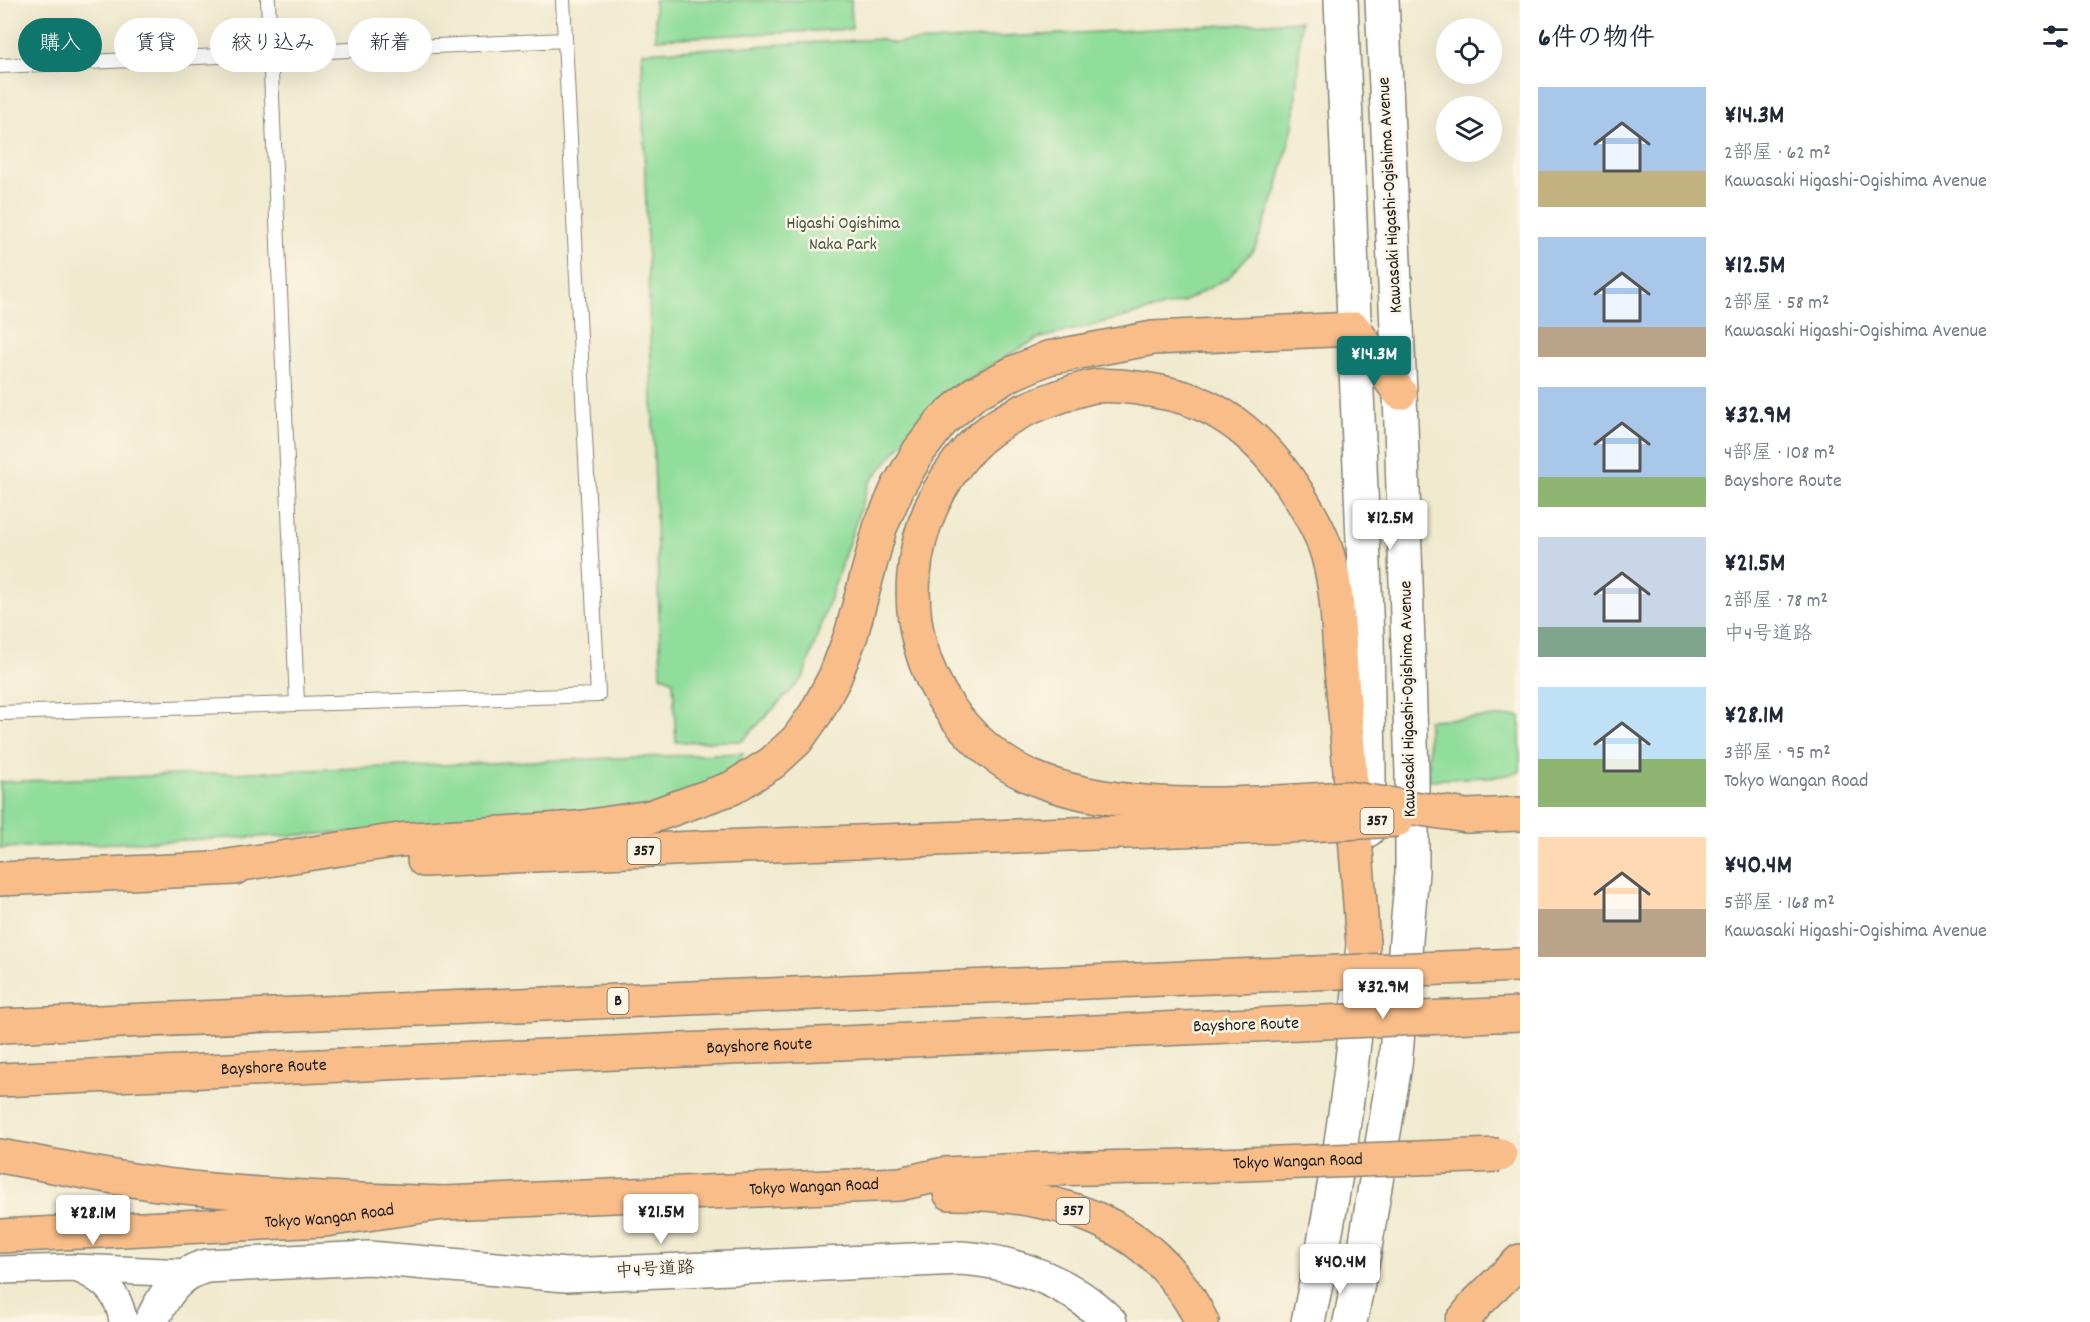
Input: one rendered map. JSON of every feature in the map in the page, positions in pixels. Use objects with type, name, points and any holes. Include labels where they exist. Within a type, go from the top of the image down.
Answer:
[{"type":"highway","points":[[215,868],[399,840],[577,828],[639,819],[684,807],[732,788],[772,763],[797,740],[816,713],[835,677],[851,635],[880,528],[898,487],[919,451],[943,420],[975,393],[1048,358],[1153,338],[1354,329],[1400,393]]},
{"type":"highway","points":[[1283,814],[1240,804],[1163,803],[1117,799],[1081,791],[1028,775],[1008,764],[980,743],[960,723],[931,678],[922,652],[916,626],[913,572],[919,538],[931,506],[949,476],[972,447],[1000,424],[1033,405],[1095,386],[1154,391],[1184,397],[1215,410],[1237,423],[1258,441],[1290,479],[1324,544],[1331,572],[1344,700],[1363,944]]},
{"type":"highway","name":"357","points":[[0,879],[719,847],[1283,814],[1467,816],[1520,814]]},
{"type":"highway","name":"B","points":[[0,1026],[1520,965]]},
{"type":"highway","name":"Bayshore Route","points":[[0,1080],[1520,1014]]},
{"type":"highway","name":"Tokyo Wangan Road","points":[[0,1236],[325,1220],[444,1203],[900,1184],[944,1174],[1510,1155]]},
{"type":"highway","points":[[0,1156],[164,1185],[227,1192],[444,1203]]},
{"type":"highway","name":"357","points":[[900,1184],[945,1193],[983,1193],[1020,1197],[1053,1205],[1100,1221],[1126,1233],[1166,1267],[1184,1288],[1202,1322]]},
{"type":"highway","points":[[1462,1322],[1477,1303],[1520,1261]]},
{"type":"street","points":[[1308,1322],[1324,1246],[1349,1096],[1363,944],[1369,774],[1369,680],[1341,0]]},
{"type":"street","name":"Kawasaki Higashi-Ogishima Avenue","points":[[1350,1322],[1370,1221],[1394,1076],[1412,872],[1412,773],[1400,393],[1382,0]]},
{"type":"street","name":"中4号道路","points":[[186,1273],[207,1266],[369,1258],[566,1275],[961,1258],[1006,1264],[1046,1278],[1078,1295],[1110,1322]]},
{"type":"street","points":[[75,1268],[97,1277],[110,1288],[119,1303],[123,1322]]},
{"type":"street","points":[[0,1270],[75,1268],[186,1273]]},
{"type":"street","points":[[151,1322],[168,1292],[186,1273]]},
{"type":"lane","points":[[268,0],[269,18]]},
{"type":"lane","points":[[0,713],[598,695],[563,0]]},
{"type":"lane","points":[[336,51],[565,40]]},
{"type":"lane","points":[[0,66],[210,57]]},
{"type":"lane","points":[[271,72],[297,704]]},
{"type":"green space","points":[[654,0],[851,0],[852,29],[656,39]]},
{"type":"green space","name":"Higashi Ogishima Naka Park","points":[[1301,21],[1294,122],[1277,189],[1255,248],[1228,278],[1183,302],[1037,339],[947,390],[869,483],[803,678],[742,741],[676,742],[673,681],[661,675],[641,52],[880,39],[891,43]]},
{"type":"green space","points":[[1520,716],[1520,772],[1502,776],[1429,780],[1428,720]]},
{"type":"green space","points":[[744,753],[723,785],[666,804],[487,827],[0,848],[0,782]]}]
